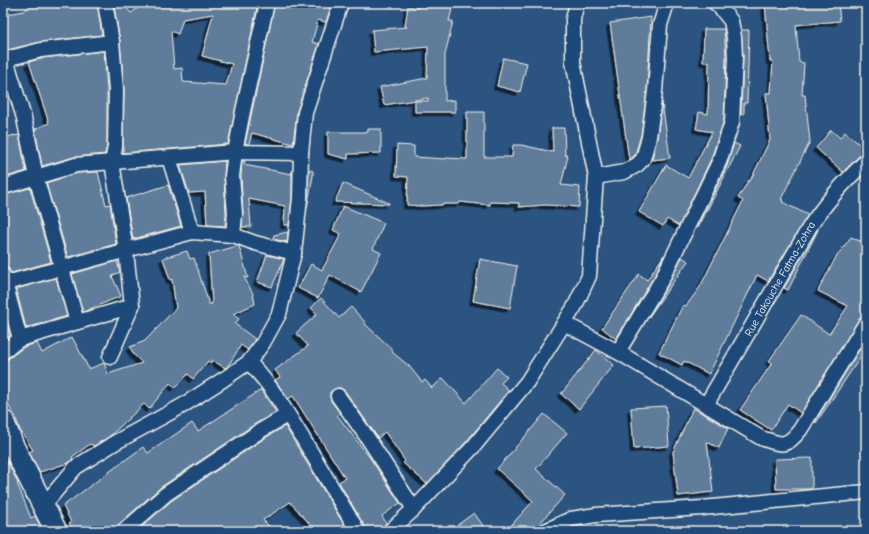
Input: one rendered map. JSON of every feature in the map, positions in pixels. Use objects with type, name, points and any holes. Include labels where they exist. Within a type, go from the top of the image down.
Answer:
[{"type":"main road","points":[[3,421],[8,449],[43,506],[56,531]]},
{"type":"street","points":[[105,3],[112,42],[116,90],[115,147],[112,162],[126,250],[132,306],[110,357]]},
{"type":"street","points":[[233,235],[235,214],[232,176],[235,152],[267,3]]},
{"type":"street","points":[[43,506],[76,467],[116,442],[182,406],[249,362],[263,343],[279,314],[294,253],[300,198],[301,153],[305,113],[341,3]]},
{"type":"street","points":[[390,531],[414,509],[473,447],[527,382],[575,306],[589,276],[596,177],[573,62],[573,19],[577,3]]},
{"type":"street","points":[[596,177],[624,172],[637,165],[643,159],[649,137],[655,91],[660,25],[667,3]]},
{"type":"street","points":[[618,352],[668,265],[719,162],[732,122],[735,56],[734,37],[731,21],[715,3]]},
{"type":"street","points":[[76,322],[36,178],[24,118],[4,59],[41,50],[112,42]]},
{"type":"street","points":[[3,187],[76,165],[235,152],[301,153]]},
{"type":"street","points":[[169,158],[192,232]]},
{"type":"street","name":"Rue Takouche Fatma-Zohra","points":[[706,405],[809,228],[841,186],[866,161]]},
{"type":"street","points":[[20,339],[4,281],[61,269],[192,232],[233,235],[255,243],[294,253]]},
{"type":"street","points":[[3,352],[20,339],[132,306]]},
{"type":"street","points":[[564,323],[618,352],[761,438],[779,444],[792,440],[800,430],[866,323]]},
{"type":"street","points":[[249,362],[271,390],[302,437],[333,492],[358,531]]},
{"type":"street","points":[[338,396],[414,509]]},
{"type":"street","points":[[124,531],[166,494],[260,431],[287,415]]},
{"type":"street","points":[[545,531],[624,512],[702,508],[866,492]]},
{"type":"building","points":[[33,3],[97,3],[102,35],[40,42],[3,51],[3,15],[24,11]]},
{"type":"building","points":[[145,3],[258,3],[228,144],[123,153],[124,89],[120,41],[114,6],[123,4],[131,13]],"holes":[[[213,14],[202,56],[232,64],[226,85],[183,82],[182,68],[174,69],[171,31],[178,34],[183,19]]]},
{"type":"building","points":[[275,3],[332,3],[326,22],[318,20],[312,42],[319,44],[297,111],[293,144],[252,133],[249,144],[245,144]]},
{"type":"building","points":[[419,3],[445,3],[453,5],[449,21],[453,21],[445,55],[445,101],[455,100],[455,112],[415,112],[415,101],[428,101],[428,98],[384,105],[380,87],[427,78],[428,47],[374,52],[372,30],[407,27],[405,26],[408,6],[418,8]]},
{"type":"building","points":[[765,3],[838,3],[840,21],[796,25],[799,62],[804,63],[802,95],[805,95],[810,142],[781,199],[783,200],[782,202],[808,215],[768,281],[757,275],[709,374],[684,361],[682,365],[659,353],[683,305],[686,306],[700,287],[743,201],[738,198],[749,180],[750,181],[770,140],[766,93],[771,93],[773,61],[770,61]]},
{"type":"building","points":[[651,17],[647,90],[641,135],[635,155],[629,160],[610,23]]},
{"type":"building","points":[[704,29],[724,29],[726,57],[724,120],[711,159],[679,226],[667,219],[663,226],[639,212],[666,165],[688,178],[712,132],[696,129],[699,112],[708,114],[709,62],[703,62]]},
{"type":"building","points":[[741,30],[749,30],[747,103],[744,103],[744,114],[741,114],[743,57]]},
{"type":"building","points":[[104,51],[107,90],[107,146],[105,154],[74,157],[42,166],[35,129],[49,123],[29,62],[43,58]]},
{"type":"building","points":[[503,58],[527,63],[520,92],[497,86]]},
{"type":"building","points":[[662,102],[670,158],[652,160],[657,138]]},
{"type":"building","points":[[467,112],[484,112],[484,157],[512,157],[513,145],[521,145],[553,152],[552,128],[564,128],[565,155],[568,156],[561,185],[580,187],[579,207],[545,205],[519,207],[519,203],[490,202],[490,205],[460,202],[459,204],[442,205],[407,205],[408,177],[396,176],[397,145],[414,146],[414,157],[467,159]]},
{"type":"building","points":[[368,129],[381,129],[381,153],[348,154],[348,159],[328,154],[328,132],[368,132]]},
{"type":"building","points":[[831,130],[840,138],[845,132],[866,150],[866,153],[860,155],[843,172],[816,148]]},
{"type":"building","points":[[14,135],[19,135],[26,171],[3,178],[3,139]]},
{"type":"building","points":[[734,143],[740,146],[698,228],[697,227],[727,166]]},
{"type":"building","points":[[225,161],[225,226],[207,225],[205,192],[189,193],[180,165]]},
{"type":"building","points":[[242,161],[245,161],[244,165],[292,174],[292,197],[289,225],[284,225],[285,206],[249,199],[251,227],[242,227]]},
{"type":"building","points":[[309,170],[313,171],[313,176],[307,208]]},
{"type":"building","points":[[98,172],[106,205],[110,204],[116,244],[68,257],[46,183],[78,173]]},
{"type":"building","points":[[343,183],[389,203],[389,204],[335,202]]},
{"type":"building","points":[[168,185],[181,226],[133,239],[126,198]]},
{"type":"building","points":[[30,188],[51,262],[11,273],[9,269],[3,267],[3,195]]},
{"type":"building","points":[[343,206],[384,223],[373,249],[381,253],[361,292],[330,275],[318,298],[298,288],[311,264],[322,270],[341,234],[333,230]]},
{"type":"building","points":[[818,230],[788,290],[784,288],[816,232]]},
{"type":"building","points":[[288,232],[287,242],[273,239],[274,235]]},
{"type":"building","points":[[851,237],[866,244],[866,315],[859,319],[801,413],[788,404],[771,430],[740,410],[772,363],[769,361],[801,315],[829,334],[848,306],[818,291],[836,257]]},
{"type":"building","points":[[239,246],[248,278],[244,277],[253,294],[255,304],[233,314],[239,319],[235,324],[255,339],[248,350],[241,345],[228,366],[225,368],[212,360],[211,363],[208,361],[193,379],[188,374],[175,388],[170,383],[149,409],[144,404],[110,436],[94,446],[90,444],[72,457],[73,459],[68,463],[40,472],[29,452],[33,450],[20,430],[15,416],[3,398],[3,360],[8,359],[24,347],[37,343],[42,353],[72,337],[89,369],[104,363],[108,374],[142,363],[134,355],[130,347],[145,341],[176,308],[172,279],[170,280],[163,258],[187,251],[190,259],[194,258],[209,304],[212,304],[209,254]]},
{"type":"building","points":[[267,255],[284,259],[272,287],[257,282]]},
{"type":"building","points":[[664,255],[655,275],[616,339],[602,328],[639,274],[647,280]]},
{"type":"building","points":[[682,257],[688,261],[648,318],[669,283]]},
{"type":"building","points":[[480,259],[517,266],[510,308],[473,301]]},
{"type":"building","points":[[117,261],[120,272],[112,276],[121,296],[83,312],[72,274]]},
{"type":"building","points":[[56,278],[67,316],[26,328],[16,289]]},
{"type":"building","points":[[321,298],[339,318],[351,307],[366,323],[365,324],[393,350],[392,352],[409,366],[422,382],[425,380],[432,388],[443,378],[466,403],[497,368],[507,377],[501,383],[509,390],[467,441],[427,484],[403,463],[405,461],[385,432],[378,438],[345,391],[341,388],[337,388],[330,392],[331,401],[340,413],[337,415],[370,458],[400,503],[382,516],[386,523],[379,531],[366,531],[339,482],[345,478],[293,396],[288,399],[275,380],[280,377],[275,370],[308,346],[296,333],[317,314],[311,308]]},
{"type":"building","points":[[3,308],[10,336],[3,341]]},
{"type":"building","points":[[866,339],[866,349],[816,423],[815,422]]},
{"type":"building","points":[[596,350],[614,365],[579,409],[561,394]]},
{"type":"building","points":[[261,390],[276,412],[255,424],[161,487],[118,525],[116,531],[75,531],[69,523],[71,522],[63,506],[143,447],[148,453],[192,423],[198,431]]},
{"type":"building","points":[[666,406],[669,446],[634,449],[631,408]]},
{"type":"building","points":[[693,408],[728,428],[719,448],[707,442],[713,492],[678,496],[673,452]]},
{"type":"building","points":[[544,414],[567,433],[536,469],[565,495],[533,531],[506,531],[533,501],[497,469]]},
{"type":"building","points":[[285,426],[346,528],[342,531],[316,531],[290,502],[263,520],[274,531],[137,531],[171,501]]},
{"type":"building","points":[[812,458],[812,489],[776,489],[775,459]]},
{"type":"building","points":[[7,461],[18,483],[31,518],[35,516],[43,531],[3,531],[3,462]]},
{"type":"building","points":[[474,513],[487,531],[449,531]]}]
